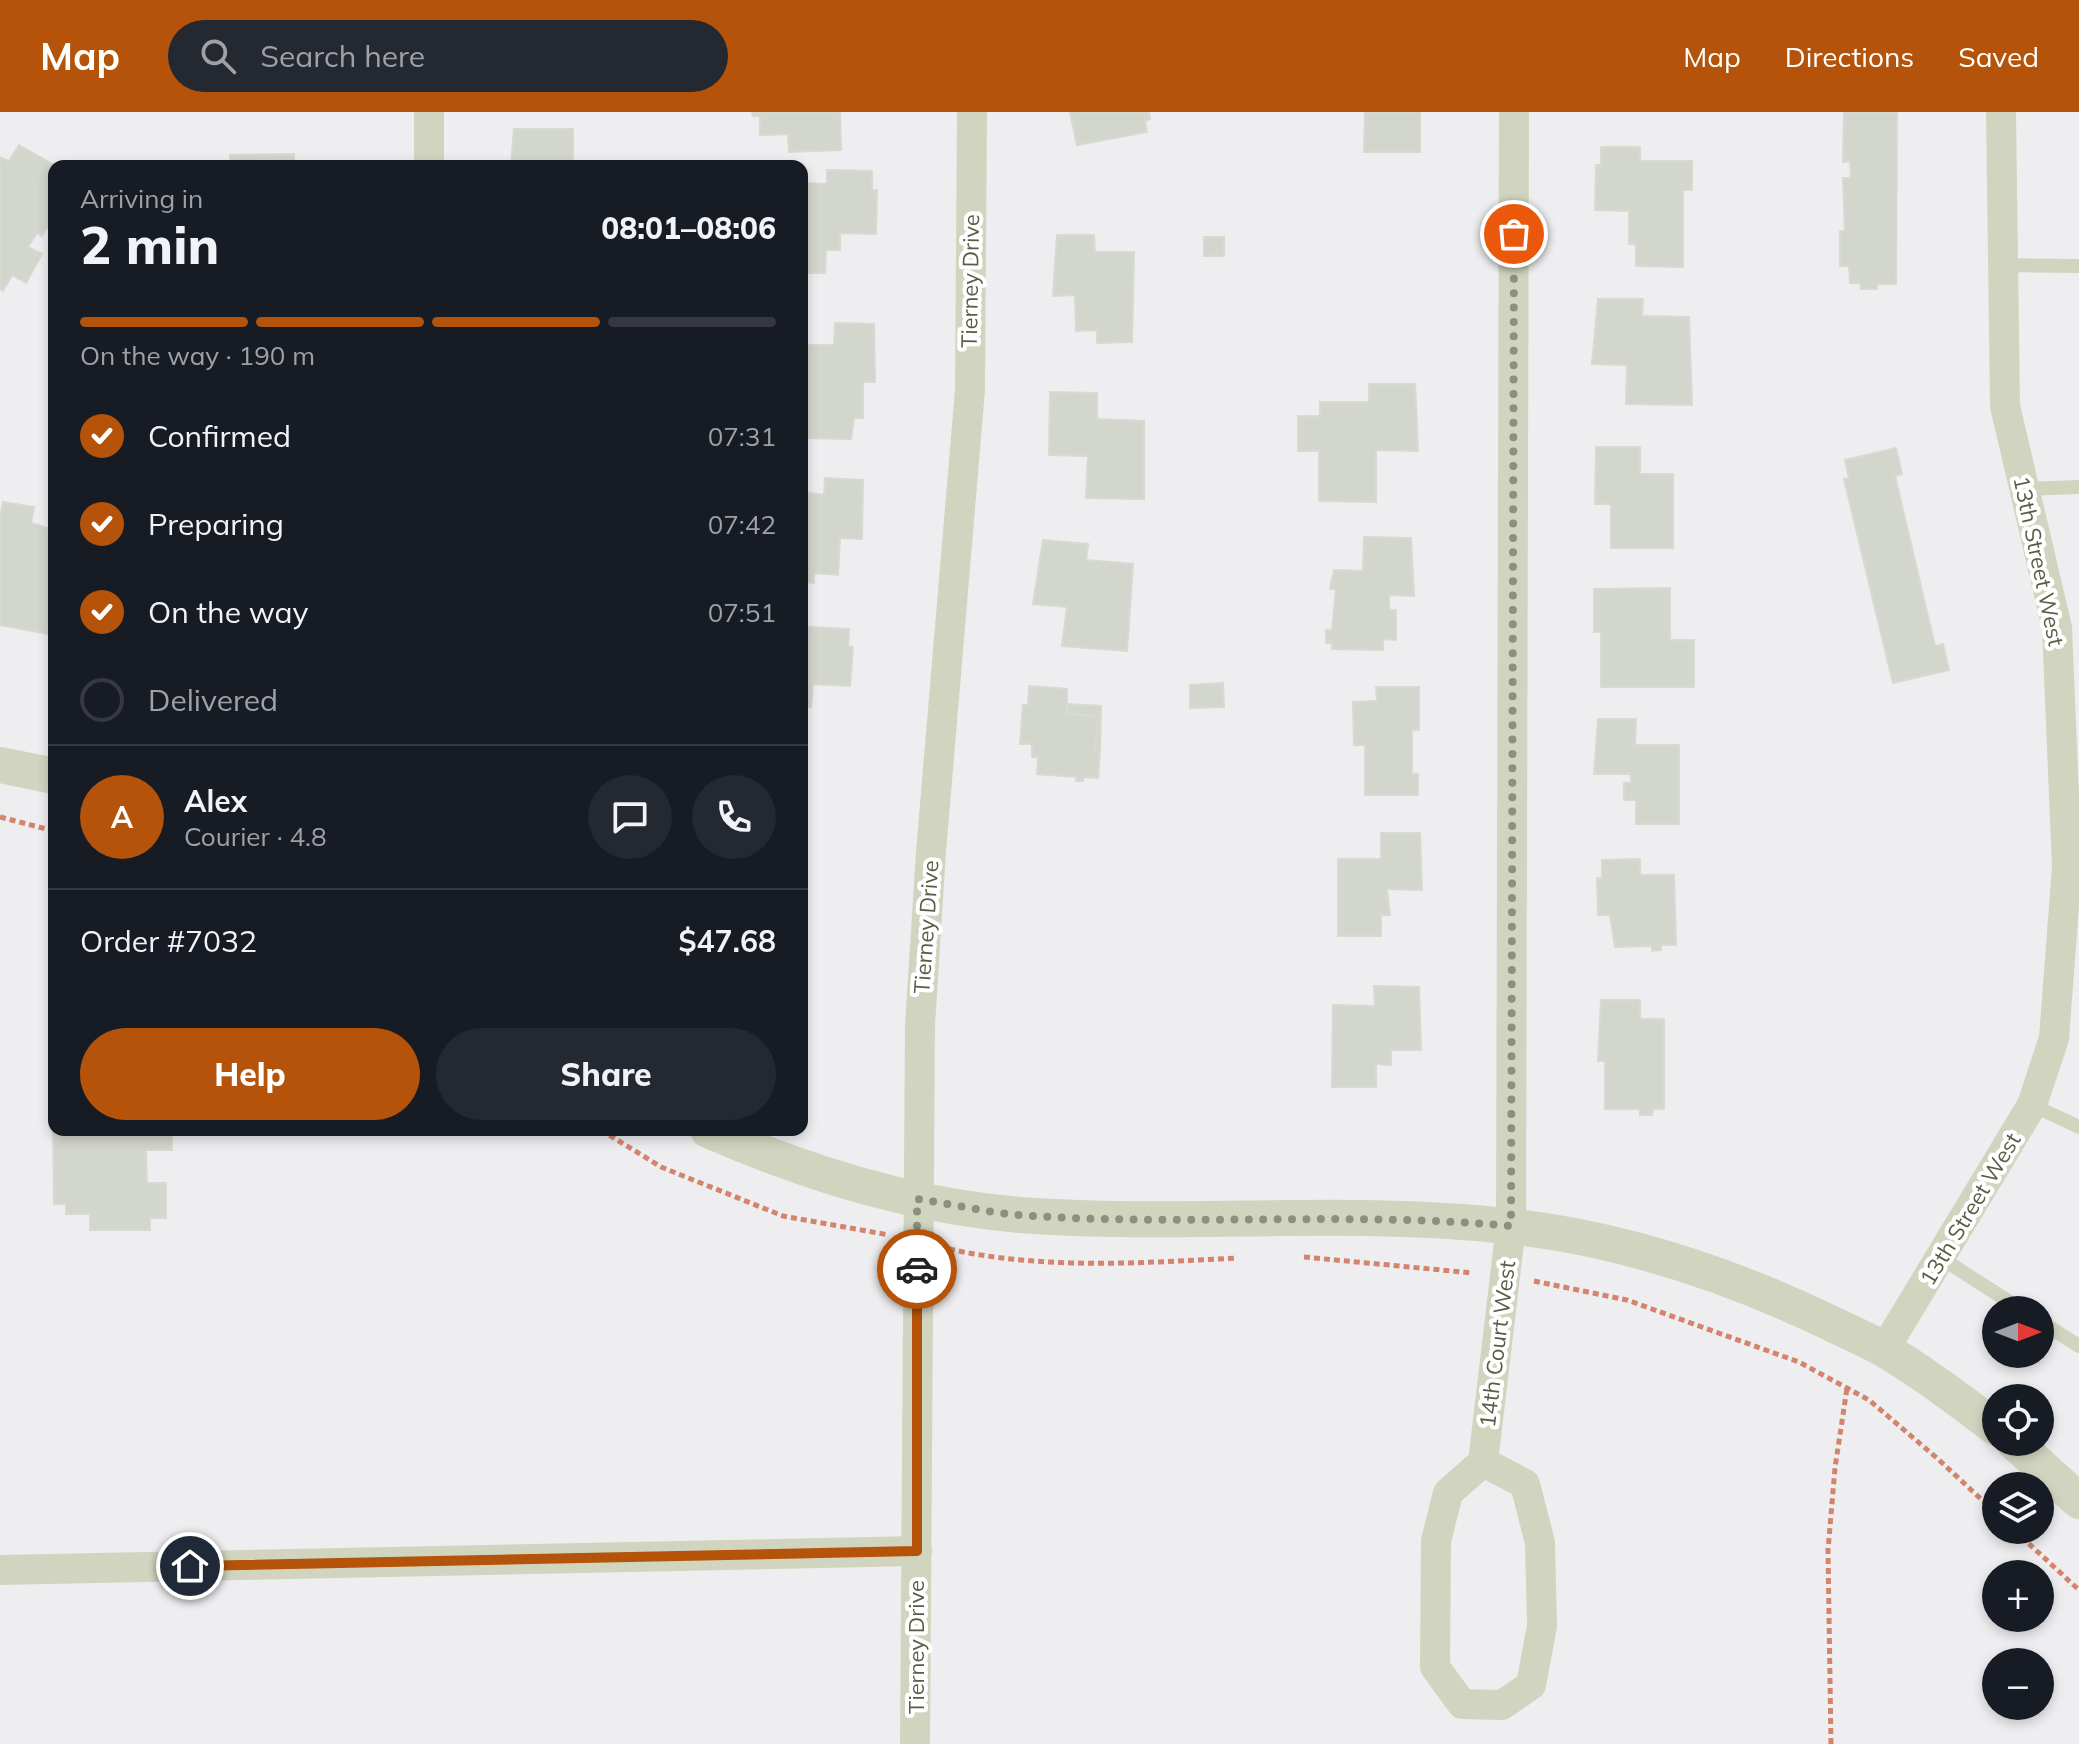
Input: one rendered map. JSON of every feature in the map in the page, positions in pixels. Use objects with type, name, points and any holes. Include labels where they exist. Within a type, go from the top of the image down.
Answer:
[{"type":"street","points":[[429,112],[429,160]]},
{"type":"street","name":"Tierney Drive","points":[[915,1744],[920,1025],[931,852],[970,390],[972,112]]},
{"type":"street","name":"14th Court West","points":[[1483,1462],[1511,1226],[1514,112]]},
{"type":"street","name":"13th Street West","points":[[1884,1350],[2032,1105],[2054,1038],[2070,942],[2067,867],[2071,762],[2069,694],[2057,628],[2005,406],[2001,112]]},
{"type":"street","points":[[0,765],[48,775]]},
{"type":"street","points":[[723,1136],[793,1165],[858,1185],[917,1199],[1017,1215],[1107,1219],[1387,1219],[1511,1226],[1581,1237],[1649,1253],[1716,1274],[1781,1300],[1884,1350],[1982,1417]]},
{"type":"street","points":[[2029,1456],[2079,1501]]},
{"type":"street","points":[[1483,1462],[1525,1484],[1540,1543],[1542,1626],[1531,1685],[1502,1705],[1462,1704],[1435,1667],[1436,1541],[1448,1493],[1483,1462]]},
{"type":"street","points":[[0,1570],[917,1551]]},
{"type":"lane","points":[[2003,265],[2079,266]]},
{"type":"lane","points":[[2024,489],[2079,487]]},
{"type":"lane","points":[[2032,1105],[2079,1127]]},
{"type":"lane","points":[[1941,1258],[2000,1296]]},
{"type":"lane","points":[[2054,1330],[2079,1346]]},
{"type":"path","points":[[0,817],[48,829]]},
{"type":"path","points":[[611,1136],[661,1167],[783,1216],[985,1255],[1103,1265],[1239,1258]]},
{"type":"path","points":[[1299,1257],[1528,1279],[1627,1300],[1799,1362],[1869,1400],[1982,1500]]},
{"type":"path","points":[[1831,1744],[1828,1550],[1835,1468],[1847,1388]]},
{"type":"path","points":[[2029,1544],[2079,1590]]},
{"type":"building","points":[[752,112],[840,112],[841,150],[789,152],[788,134],[760,135],[760,116],[753,116]]},
{"type":"building","points":[[1070,112],[1149,112],[1150,119],[1145,121],[1147,132],[1077,145]]},
{"type":"building","points":[[1365,112],[1420,112],[1420,152],[1364,152]]},
{"type":"building","points":[[1844,112],[1897,112],[1896,284],[1877,284],[1877,289],[1861,289],[1860,283],[1850,283],[1849,266],[1840,266],[1840,231],[1845,231],[1843,178],[1851,178],[1850,161],[1843,162]]},
{"type":"building","points":[[514,129],[573,129],[573,160],[511,160]]},
{"type":"building","points":[[19,145],[48,161],[48,226],[42,236],[37,233],[28,247],[42,254],[26,283],[12,275],[3,291],[0,289],[0,157],[9,161]]},
{"type":"building","points":[[1601,147],[1640,147],[1640,161],[1692,161],[1692,190],[1683,190],[1683,267],[1636,266],[1636,244],[1629,244],[1629,211],[1595,210],[1596,165],[1601,165]]},
{"type":"building","points":[[294,154],[294,160],[230,160],[230,155]]},
{"type":"building","points":[[827,170],[872,171],[872,190],[877,190],[876,234],[840,233],[840,250],[826,250],[825,273],[808,273],[808,183],[827,184]]},
{"type":"building","points":[[1057,235],[1094,235],[1095,252],[1134,252],[1132,342],[1097,343],[1097,330],[1076,331],[1075,295],[1053,296]]},
{"type":"building","points":[[1204,237],[1224,237],[1224,256],[1204,256]]},
{"type":"building","points":[[1598,299],[1643,299],[1642,316],[1689,317],[1692,405],[1626,404],[1627,365],[1592,364]]},
{"type":"building","points":[[835,323],[874,324],[875,382],[863,382],[863,418],[854,418],[851,439],[808,438],[808,345],[834,345]]},
{"type":"building","points":[[1369,384],[1415,384],[1418,451],[1376,450],[1376,502],[1319,501],[1319,451],[1298,451],[1298,416],[1320,416],[1320,402],[1369,402]]},
{"type":"building","points":[[1050,392],[1097,393],[1097,419],[1144,421],[1144,499],[1086,498],[1088,456],[1049,455]]},
{"type":"building","points":[[1596,447],[1640,447],[1640,474],[1673,474],[1673,548],[1611,548],[1611,504],[1595,504]]},
{"type":"building","points":[[1896,448],[1902,474],[1895,476],[1935,646],[1943,644],[1949,670],[1893,683],[1844,479],[1849,478],[1845,460]]},
{"type":"building","points":[[825,478],[863,480],[862,539],[840,538],[838,575],[814,573],[814,583],[808,582],[808,493],[824,495]]},
{"type":"building","points":[[3,502],[34,507],[31,523],[48,528],[48,634],[0,625],[0,518]]},
{"type":"building","points":[[1364,537],[1411,538],[1414,596],[1389,595],[1389,610],[1396,610],[1396,640],[1383,639],[1383,650],[1332,649],[1332,643],[1326,643],[1326,630],[1332,630],[1336,589],[1330,589],[1334,570],[1363,571]]},
{"type":"building","points":[[1043,540],[1088,544],[1086,560],[1133,564],[1127,651],[1062,646],[1067,607],[1033,604]]},
{"type":"building","points":[[1670,588],[1670,640],[1694,640],[1694,687],[1601,687],[1601,632],[1594,632],[1594,589]]},
{"type":"building","points":[[808,627],[849,629],[848,646],[853,647],[850,686],[813,684],[811,707],[808,707]]},
{"type":"building","points":[[1223,683],[1224,707],[1190,708],[1190,685]]},
{"type":"building","points":[[1029,686],[1067,689],[1067,714],[1098,716],[1095,751],[1100,751],[1098,778],[1083,777],[1083,781],[1076,781],[1076,777],[1037,774],[1038,757],[1032,757],[1032,744],[1020,744],[1023,705],[1028,705]]},
{"type":"building","points":[[1376,687],[1419,687],[1419,730],[1412,730],[1412,774],[1418,774],[1418,795],[1365,795],[1365,745],[1354,745],[1353,702],[1377,701]]},
{"type":"building","points":[[1067,704],[1101,706],[1100,751],[1095,751],[1098,716],[1067,714]]},
{"type":"building","points":[[1598,719],[1636,719],[1635,745],[1679,745],[1679,824],[1636,824],[1636,800],[1624,800],[1624,783],[1631,783],[1631,774],[1594,774]]},
{"type":"building","points":[[1381,833],[1420,833],[1422,890],[1387,889],[1390,915],[1381,915],[1381,936],[1338,936],[1338,859],[1381,859]]},
{"type":"building","points":[[1640,859],[1640,875],[1674,875],[1676,945],[1661,945],[1661,950],[1652,951],[1652,946],[1615,947],[1610,915],[1598,915],[1597,878],[1602,878],[1602,860]]},
{"type":"building","points":[[1374,986],[1419,987],[1421,1050],[1391,1050],[1391,1065],[1376,1064],[1376,1087],[1332,1087],[1333,1005],[1375,1006]]},
{"type":"building","points":[[1601,1000],[1640,1000],[1640,1019],[1664,1019],[1664,1109],[1653,1109],[1652,1115],[1640,1115],[1640,1109],[1605,1109],[1605,1061],[1598,1061]]},
{"type":"building","points":[[53,1136],[172,1136],[172,1150],[146,1150],[147,1183],[166,1183],[166,1218],[150,1218],[150,1230],[90,1230],[90,1214],[66,1214],[66,1204],[54,1204]]},
{"type":"way so far","points":[[917,1269],[917,1199],[1017,1215],[1122,1220],[1387,1219],[1511,1226],[1514,234]]},
{"type":"route","points":[[190,1566],[917,1551],[917,1269]]}]
